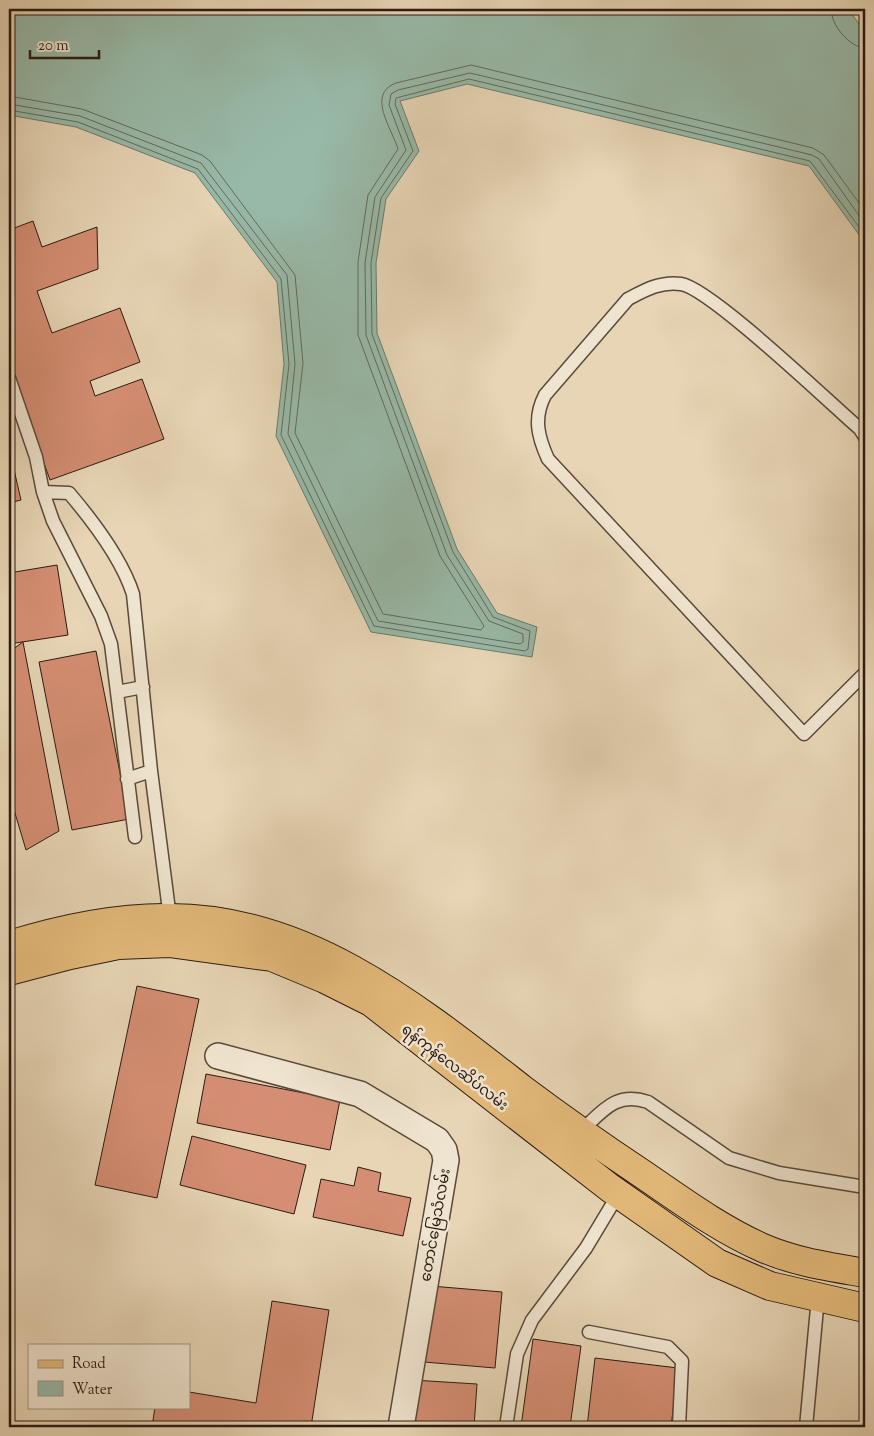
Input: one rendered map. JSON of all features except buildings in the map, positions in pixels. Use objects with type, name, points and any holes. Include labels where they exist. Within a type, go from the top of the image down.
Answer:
[{"type":"main road","name":"ရန်ကုန်လေဆိပ်လမ်း","points":[[9,945],[64,929],[170,918],[206,920],[285,938],[330,957],[381,984],[477,1054],[580,1133],[699,1212],[764,1248],[803,1262],[865,1273]]},
{"type":"main road","name":"ရန်ကုန်လေဆိပ်လမ်း","points":[[9,971],[70,954],[118,945],[169,943],[272,957],[325,979],[371,1002],[610,1188],[670,1233],[717,1263],[770,1286],[865,1308]]},
{"type":"street","name":"တောင်မြေသံလမ်း","points":[[218,1056],[360,1094],[437,1140],[444,1150],[446,1160],[401,1427]]},
{"type":"lane","points":[[865,437],[860,430],[750,332],[698,290],[683,284],[664,283],[628,299],[545,396],[539,406],[537,425],[539,440],[548,459],[804,734],[865,673]]},
{"type":"lane","points":[[9,378],[36,456],[43,492],[53,521],[101,616],[112,644],[135,838]]},
{"type":"lane","points":[[43,492],[69,492],[85,512],[128,580],[133,594],[151,771],[170,918]]},
{"type":"lane","points":[[117,692],[143,687]]},
{"type":"lane","points":[[127,779],[151,771]]},
{"type":"lane","points":[[580,1133],[610,1105],[621,1099],[635,1098],[648,1102],[729,1158],[779,1173],[865,1187]]},
{"type":"lane","points":[[506,1427],[517,1354],[532,1320],[586,1248],[619,1193]]},
{"type":"lane","points":[[806,1427],[818,1297]]},
{"type":"lane","points":[[589,1332],[668,1347],[674,1352],[682,1361],[679,1427]]},
{"type":"water","points":[[9,9],[848,9],[865,32],[865,243],[809,166],[467,84],[400,101],[419,151],[386,199],[376,263],[377,333],[457,549],[497,613],[537,627],[532,657],[371,632],[276,436],[284,364],[277,282],[195,173],[76,127],[9,115]]}]
